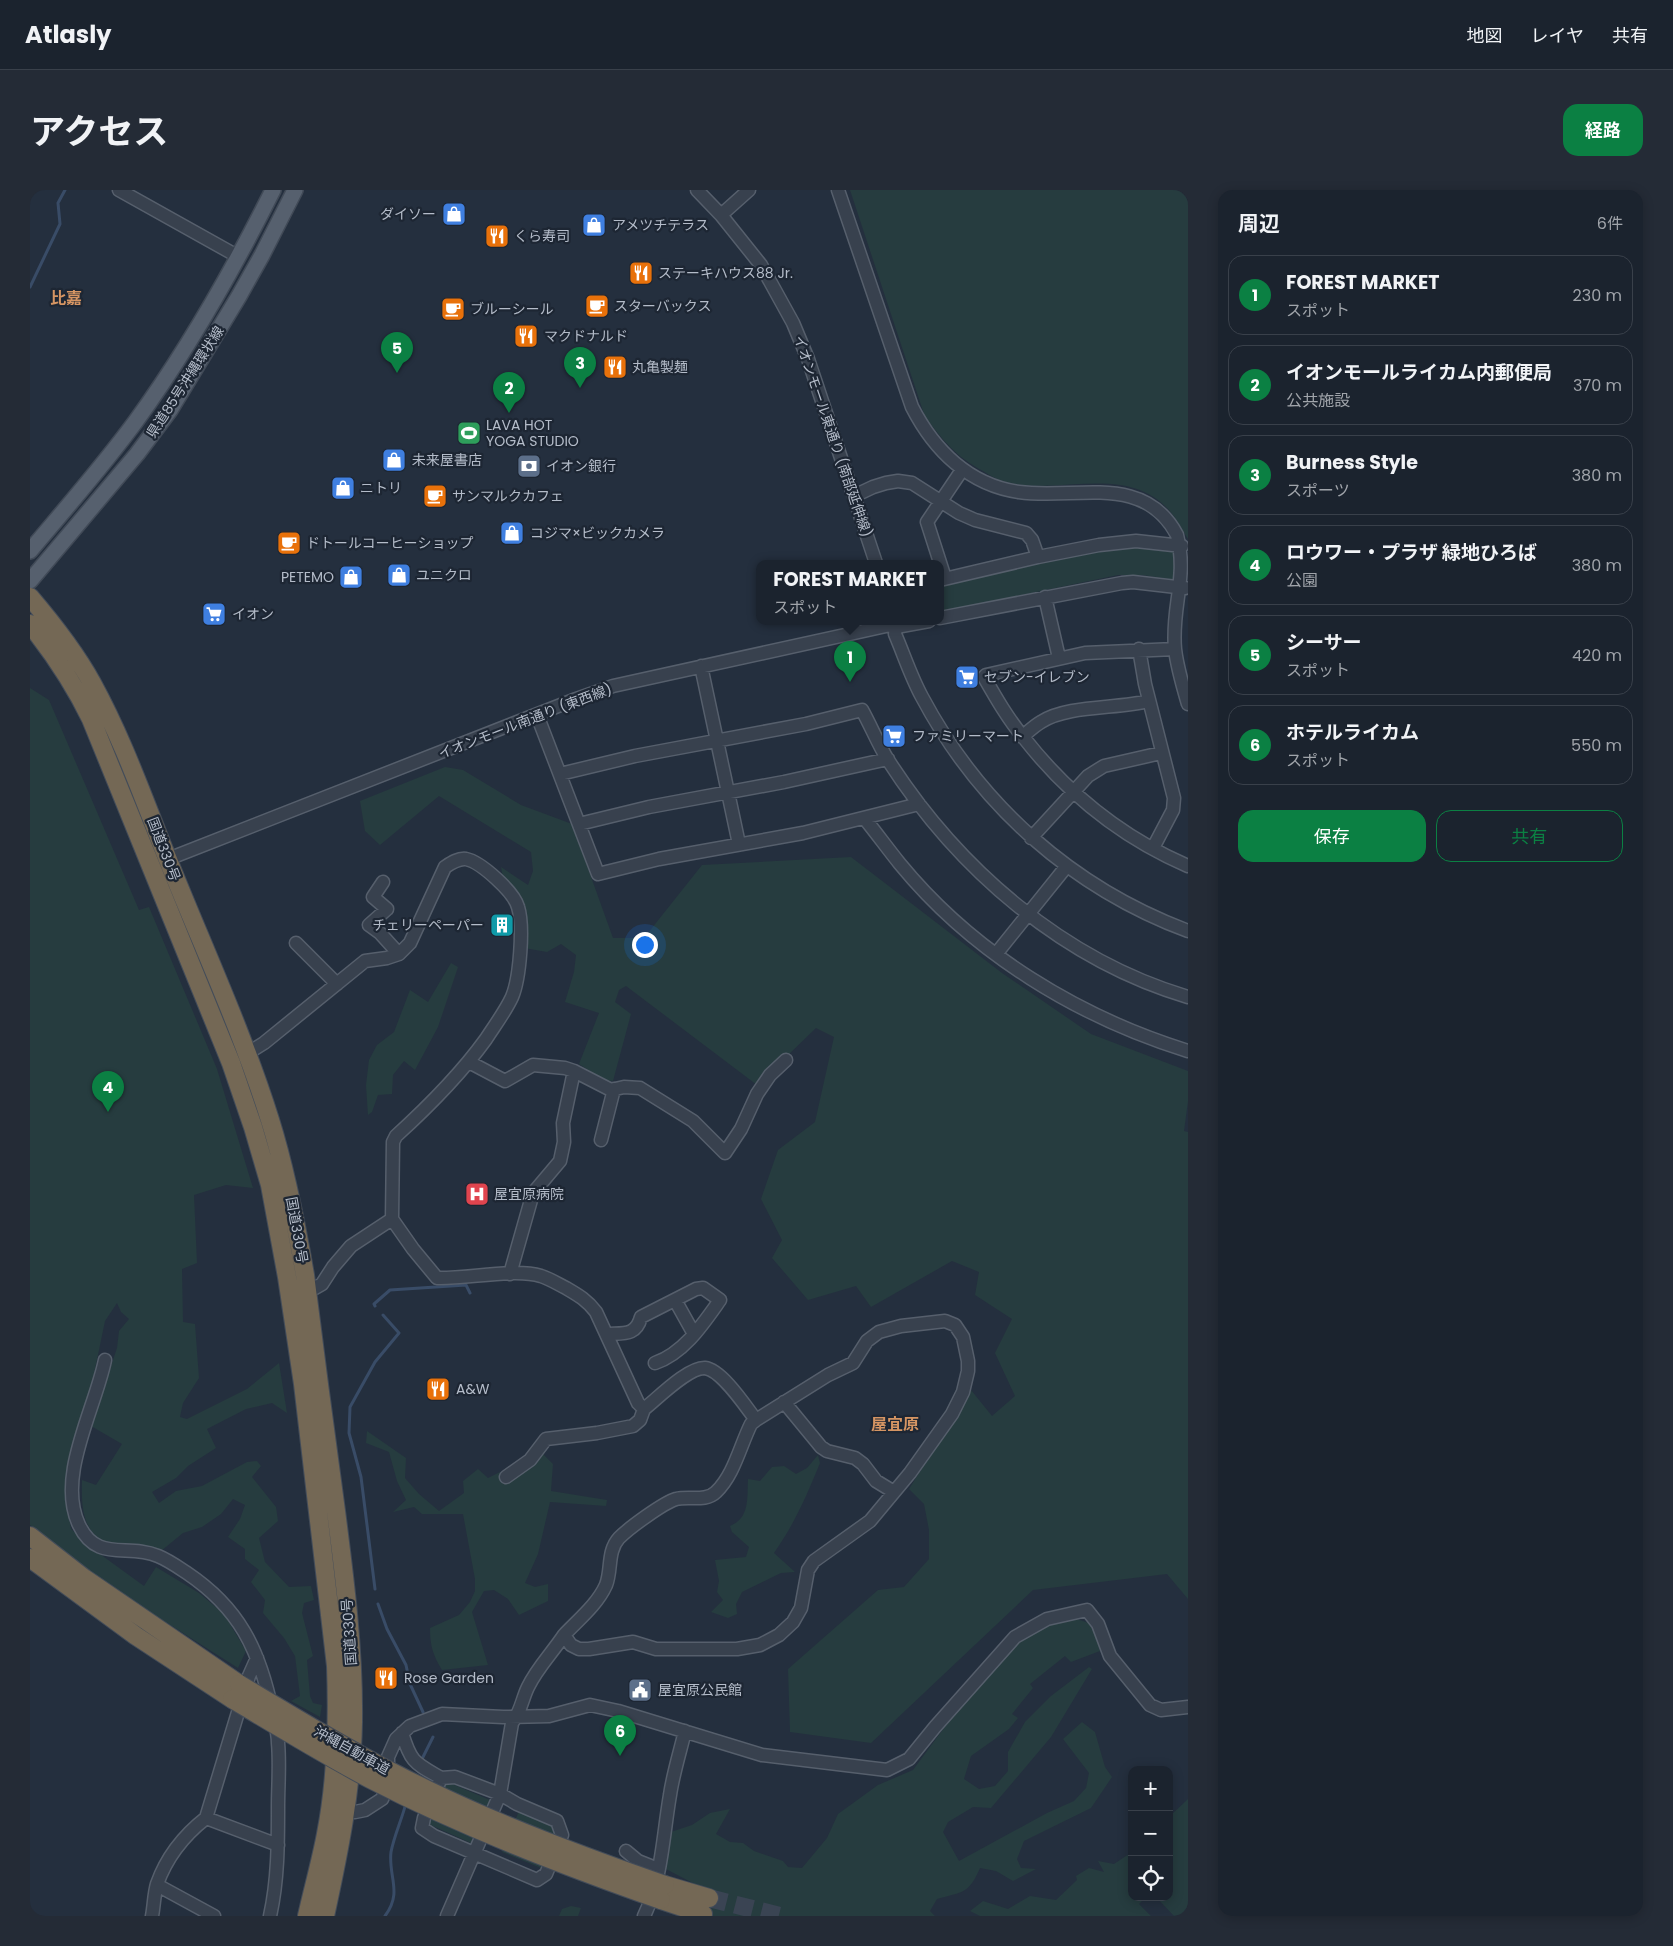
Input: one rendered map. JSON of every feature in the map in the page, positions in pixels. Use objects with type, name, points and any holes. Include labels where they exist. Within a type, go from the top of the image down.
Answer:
[{"type":"highway","name":"国道330号","points":[[30,597],[66,642],[92,681],[135,774],[248,1053],[271,1120],[287,1181],[297,1229],[298,1292],[313,1466],[336,1666],[338,1810],[343,1836],[325,1916]]},
{"type":"highway","name":"国道330号","points":[[30,624],[54,654],[91,718],[231,1063],[254,1127],[298,1292]]},
{"type":"highway","name":"沖縄自動車道","points":[[30,1536],[235,1692]]},
{"type":"highway","name":"沖縄自動車道","points":[[30,1558],[136,1636],[235,1692],[343,1745],[429,1791],[501,1822],[661,1885],[706,1906]]},
{"type":"highway","name":"国道330号","points":[[307,1916],[326,1834],[338,1810]]},
{"type":"main road","name":"県道85号沖縄環状線","points":[[30,551],[136,422],[187,346],[239,257],[273,190]]},
{"type":"main road","name":"県道85号沖縄環状線","points":[[30,581],[137,454],[170,410],[239,296],[295,190]]},
{"type":"street","points":[[119,190],[239,257]]},
{"type":"street","name":"イオンモール東通り (南部延伸線)","points":[[697,190],[721,215],[761,265],[793,323],[808,359],[875,560]]},
{"type":"street","points":[[721,215],[749,190]]},
{"type":"street","points":[[838,190],[912,407],[922,426],[935,444],[962,470],[995,486],[1018,492],[1038,494],[1110,492],[1136,497],[1152,506],[1166,519],[1177,534],[1182,546],[1187,570],[1186,588],[1176,625],[1175,649],[1188,704]]},
{"type":"street","points":[[937,560],[927,522],[962,470]]},
{"type":"street","points":[[854,496],[873,486],[906,481],[920,486],[941,502],[975,520],[1026,533],[1032,540],[1038,557]]},
{"type":"street","points":[[944,579],[1038,557],[1118,542],[1136,541],[1182,546]]},
{"type":"street","points":[[944,617],[1128,582],[1186,588]]},
{"type":"street","points":[[1045,597],[1059,658]]},
{"type":"street","name":"イオンモール南通り (東西線)","points":[[168,859],[613,686],[890,625]]},
{"type":"street","points":[[895,625],[895,634],[921,696],[933,717],[987,792],[1031,838],[1066,866],[1126,903],[1166,923],[1188,931]]},
{"type":"street","points":[[1139,649],[1161,753],[1174,798],[1173,810],[1153,848]]},
{"type":"street","points":[[1175,649],[1098,652],[1059,658],[986,674],[984,677],[1022,737],[1073,792],[1118,827],[1188,866]]},
{"type":"street","points":[[701,666],[739,844]]},
{"type":"street","points":[[1022,737],[1041,721],[1056,715],[1131,706],[1149,701]]},
{"type":"street","points":[[560,774],[635,756],[806,724],[862,710],[888,759],[919,804],[947,839],[979,872],[1028,914],[1103,962],[1188,997]]},
{"type":"street","points":[[537,715],[598,874],[659,859],[804,833],[919,804]]},
{"type":"street","points":[[1031,838],[1088,776],[1104,766],[1161,753]]},
{"type":"street","points":[[579,824],[649,807],[784,782],[888,759]]},
{"type":"street","points":[[865,819],[900,864],[926,893],[959,924],[996,954],[1061,997],[1089,1012],[1152,1039],[1188,1051]]},
{"type":"street","points":[[248,1053],[365,961],[399,954],[410,943],[446,867],[457,860],[465,859],[488,872],[518,904],[520,916],[518,974],[512,996],[500,1019],[469,1062],[443,1092],[396,1136],[393,1142],[392,1219],[437,1278],[455,1279],[520,1272],[542,1276],[589,1302],[607,1334],[638,1403],[644,1409]]},
{"type":"street","points":[[996,954],[1066,866]]},
{"type":"street","points":[[382,882],[373,897],[387,909],[363,923],[380,933],[399,954]]},
{"type":"street","points":[[296,943],[337,984]]},
{"type":"street","points":[[469,1062],[505,1081],[533,1065],[565,1068],[611,1090],[624,1087],[640,1088],[693,1121],[725,1153],[741,1129],[757,1094],[770,1075],[786,1060]]},
{"type":"street","points":[[510,1274],[534,1193],[560,1161],[564,1142],[562,1123],[574,1071]]},
{"type":"street","points":[[601,1140],[614,1089]]},
{"type":"street","points":[[298,1292],[322,1284],[333,1267],[351,1246],[392,1219]]},
{"type":"street","points":[[607,1334],[630,1334],[635,1331],[641,1317],[696,1289],[703,1288],[720,1300],[694,1334],[664,1360],[654,1363]]},
{"type":"street","points":[[675,1300],[694,1334]]},
{"type":"street","points":[[447,1916],[500,1794],[512,1723],[518,1716],[527,1688],[539,1668],[564,1635],[594,1604],[606,1585],[613,1548],[619,1538],[637,1523],[674,1499],[690,1497],[707,1498],[716,1493],[731,1471],[751,1424],[828,1375],[853,1363],[867,1341],[879,1332],[901,1326],[945,1321],[955,1325],[963,1338],[968,1371],[963,1392],[952,1414],[870,1521],[814,1561],[808,1570],[801,1608],[793,1622],[779,1635],[760,1645],[737,1649],[656,1649],[633,1642],[579,1649],[571,1644],[564,1635]]},
{"type":"street","points":[[105,1360],[102,1379],[86,1425],[72,1476],[73,1503],[78,1524],[88,1539],[101,1548],[114,1551],[146,1552],[158,1556],[202,1583],[220,1598],[241,1625],[257,1658],[268,1692],[278,1742],[277,1876],[270,1916]]},
{"type":"street","points":[[506,1477],[530,1460],[546,1439],[597,1433],[633,1426],[640,1420],[644,1409],[680,1380],[696,1370],[705,1368],[723,1380],[756,1420]]},
{"type":"street","points":[[784,1402],[821,1447],[827,1451],[855,1458],[863,1464],[876,1481],[894,1492]]},
{"type":"street","points":[[338,1810],[355,1812],[365,1810],[382,1799],[388,1786],[388,1757],[390,1748],[402,1733],[416,1724],[442,1714],[549,1716],[590,1705],[618,1711],[762,1755],[887,1770],[910,1759],[935,1727],[1014,1637],[1047,1620],[1087,1610],[1098,1624],[1110,1656],[1150,1705],[1161,1710],[1188,1707]]},
{"type":"street","points":[[152,1916],[157,1885],[174,1848],[206,1818],[249,1676],[257,1658]]},
{"type":"street","points":[[1161,1710],[1188,1700]]},
{"type":"street","points":[[644,1916],[661,1885],[670,1792],[685,1731]]},
{"type":"street","points":[[402,1733],[407,1750],[414,1762],[441,1778],[455,1777],[500,1794],[517,1804],[557,1821],[562,1835],[546,1874],[537,1880],[434,1836],[422,1828],[424,1818],[441,1778]]},
{"type":"street","points":[[206,1818],[278,1846]]},
{"type":"street","points":[[626,1851],[661,1885]]},
{"type":"street","points":[[157,1885],[214,1916]]},
{"type":"green space","points":[[850,190],[1188,190],[1188,539],[1169,510],[1151,495],[1131,487],[1110,484],[1021,485],[991,476],[965,460],[951,447],[925,417]]},
{"type":"green space","points":[[1131,547],[1175,551],[1177,580],[1142,575],[1118,575],[944,611],[944,583],[1094,551]]},
{"type":"green space","points":[[30,688],[49,700],[139,910],[149,907],[217,1069],[253,1188],[226,1185],[194,1195],[197,1263],[182,1269],[183,1322],[195,1324],[199,1378],[183,1403],[180,1417],[187,1419],[247,1389],[279,1363],[287,1413],[272,1403],[246,1409],[207,1429],[216,1448],[188,1466],[176,1478],[152,1492],[159,1503],[176,1491],[202,1486],[247,1462],[257,1461],[261,1466],[252,1477],[276,1507],[278,1521],[259,1538],[265,1562],[289,1587],[311,1586],[314,1600],[304,1603],[302,1613],[313,1656],[307,1660],[310,1696],[313,1703],[322,1705],[320,1717],[291,1701],[300,1696],[295,1656],[284,1638],[263,1613],[265,1600],[251,1582],[259,1570],[245,1559],[245,1549],[228,1537],[240,1519],[245,1505],[233,1499],[221,1514],[202,1527],[183,1533],[161,1551],[118,1548],[97,1538],[86,1522],[82,1502],[82,1480],[96,1485],[122,1444],[91,1426],[117,1348],[119,1331],[129,1319],[121,1312],[117,1303],[105,1321],[88,1403],[71,1458],[66,1500],[71,1529],[93,1549],[144,1586],[156,1567],[199,1593],[224,1614],[246,1651],[238,1668],[105,1582],[30,1525]]},
{"type":"green space","points":[[445,767],[463,770],[521,805],[572,824],[613,938],[644,938],[702,865],[851,857],[1002,973],[1091,1034],[1188,1071],[1188,1101],[1184,1131],[1188,1132],[1188,1599],[1167,1574],[1033,1590],[871,1743],[790,1732],[788,1669],[878,1590],[904,1587],[929,1559],[929,1530],[924,1504],[909,1489],[971,1390],[992,1416],[1015,1396],[995,1353],[1012,1319],[975,1295],[979,1272],[952,1261],[871,1307],[856,1286],[808,1300],[772,1258],[782,1240],[761,1199],[778,1150],[815,1122],[834,1037],[816,1028],[757,1085],[626,986],[619,990],[615,1002],[631,1014],[613,1081],[604,1080],[579,1064],[599,1013],[565,1002],[574,972],[576,955],[561,944],[547,952],[524,948],[503,878],[501,867],[528,885],[533,871],[531,852],[439,796],[380,845],[365,831],[360,801]]},
{"type":"green space","points":[[451,963],[458,967],[438,1027],[415,1070],[404,1061],[393,1075],[392,1094],[378,1095],[372,1112],[368,1115],[366,1085],[369,1060],[377,1045],[394,1032],[410,990],[428,1002]]},
{"type":"green space","points":[[367,1431],[406,1458],[405,1478],[419,1494],[439,1511],[464,1493],[463,1481],[478,1469],[488,1478],[500,1472],[506,1482],[523,1473],[542,1453],[553,1464],[551,1491],[607,1500],[606,1506],[550,1502],[538,1554],[525,1583],[535,1587],[548,1584],[548,1601],[519,1615],[508,1599],[494,1590],[484,1591],[472,1612],[488,1665],[442,1670],[431,1645],[430,1628],[459,1615],[470,1602],[475,1591],[475,1579],[463,1514],[422,1514],[414,1507],[393,1512],[406,1500],[397,1481],[389,1452],[366,1443]]},
{"type":"green space","points":[[818,1455],[820,1463],[805,1499],[774,1553],[795,1572],[781,1573],[742,1592],[736,1604],[737,1614],[728,1618],[711,1612],[723,1600],[717,1592],[719,1581],[715,1560],[746,1557],[749,1547],[732,1532],[730,1526],[741,1518],[744,1513],[748,1479],[760,1481],[772,1467],[784,1466],[796,1474],[807,1468]]},
{"type":"green space","points":[[1073,1618],[1093,1626],[1100,1651],[1071,1662],[1065,1656],[1030,1684],[1033,1688],[1012,1714],[1018,1718],[1009,1729],[971,1756],[964,1779],[979,1789],[995,1786],[1008,1771],[1008,1752],[1025,1722],[1051,1696],[1089,1667],[1092,1669],[1051,1737],[991,1808],[973,1807],[948,1822],[943,1832],[959,1861],[1047,1813],[1074,1801],[1086,1788],[1089,1773],[1063,1739],[1082,1722],[1095,1732],[1105,1767],[1112,1777],[1091,1808],[1024,1841],[1017,1859],[1021,1868],[1036,1869],[1013,1881],[996,1871],[980,1868],[972,1883],[964,1891],[937,1899],[930,1911],[935,1916],[703,1916],[710,1892],[664,1868],[668,1833],[692,1825],[710,1813],[730,1809],[716,1834],[730,1842],[743,1843],[754,1851],[783,1861],[788,1867],[802,1868],[827,1838],[838,1814],[878,1785],[913,1770],[955,1713],[1023,1638],[1055,1621]]},
{"type":"green space","points":[[445,1781],[490,1800],[471,1843],[426,1823]]},
{"type":"green space","points":[[1188,1799],[1188,1916],[1174,1916],[1160,1901],[1173,1901],[1173,1813]]},
{"type":"green space","points":[[519,1811],[558,1827],[541,1868],[502,1852]]},
{"type":"green space","points":[[1128,1855],[1128,1901],[1142,1901],[1139,1904],[1151,1916],[980,1916],[970,1911],[983,1901],[1008,1909],[1030,1896],[1056,1900],[1077,1880],[1076,1876],[1089,1868],[1104,1872],[1098,1861],[1114,1864]]},
{"type":"green space","points":[[571,1906],[581,1908],[578,1916],[559,1916],[562,1909]]},
{"type":"waterway","points":[[30,287],[60,224],[58,203],[65,190]]},
{"type":"waterway","points":[[375,1306],[374,1304],[390,1290],[466,1285],[470,1293]]},
{"type":"waterway","points":[[375,1589],[361,1477],[349,1433],[350,1407],[375,1362],[399,1333],[383,1315]]},
{"type":"waterway","points":[[378,1604],[387,1629],[406,1665],[410,1684],[423,1712]]},
{"type":"waterway","points":[[421,1761],[433,1737]]},
{"type":"waterway","points":[[385,1916],[390,1907],[394,1892],[391,1852],[406,1803]]},
{"type":"tunnel","points":[[709,1898],[780,1916]]},
{"type":"place","name":"ダイソー","points":[[454,214]]},
{"type":"place","name":"アメツチテラス","points":[[594,225]]},
{"type":"place","name":"くら寿司","points":[[497,236]]},
{"type":"place","name":"ステーキハウス88 Jr.","points":[[641,273]]},
{"type":"place","name":"スターバックス","points":[[597,306]]},
{"type":"place","name":"ブルーシール","points":[[453,309]]},
{"type":"place","name":"マクドナルド","points":[[526,336]]},
{"type":"place","name":"丸亀製麺","points":[[615,367]]},
{"type":"place","name":"シーサー","points":[[397,373]]},
{"type":"place","name":"Burness Style","points":[[580,388]]},
{"type":"place","name":"イオンモールライカム内郵便局","points":[[509,413]]},
{"type":"place","name":"LAVA HOT YOGA STUDIO","points":[[469,433]]},
{"type":"place","name":"未来屋書店","points":[[394,460]]},
{"type":"place","name":"イオン銀行","points":[[529,466]]},
{"type":"place","name":"ニトリ","points":[[343,488]]},
{"type":"place","name":"サンマルクカフェ","points":[[435,496]]},
{"type":"place","name":"コジマ×ビックカメラ","points":[[512,533]]},
{"type":"place","name":"ドトールコーヒーショップ","points":[[289,543]]},
{"type":"place","name":"ユニクロ","points":[[399,575]]},
{"type":"place","name":"PETEMO","points":[[351,577]]},
{"type":"place","name":"イオン","points":[[214,614]]},
{"type":"place","name":"セブン-イレブン","points":[[967,677]]},
{"type":"place","name":"FOREST MARKET","points":[[850,682]]},
{"type":"place","name":"ファミリーマート","points":[[894,736]]},
{"type":"place","name":"チェリーペーパー","points":[[502,925]]},
{"type":"place","name":"ロウワー・プラザ 緑地ひろば","points":[[108,1112]]},
{"type":"place","name":"屋宜原病院","points":[[477,1194]]},
{"type":"place","name":"A&W","points":[[438,1389]]},
{"type":"place","name":"Rose Garden","points":[[386,1678]]},
{"type":"place","name":"屋宜原公民館","points":[[640,1690]]},
{"type":"place","name":"ホテルライカム","points":[[620,1756]]},
{"type":"district","name":"比嘉","points":[[66,298]]},
{"type":"district","name":"屋宜原","points":[[895,1424]]}]
